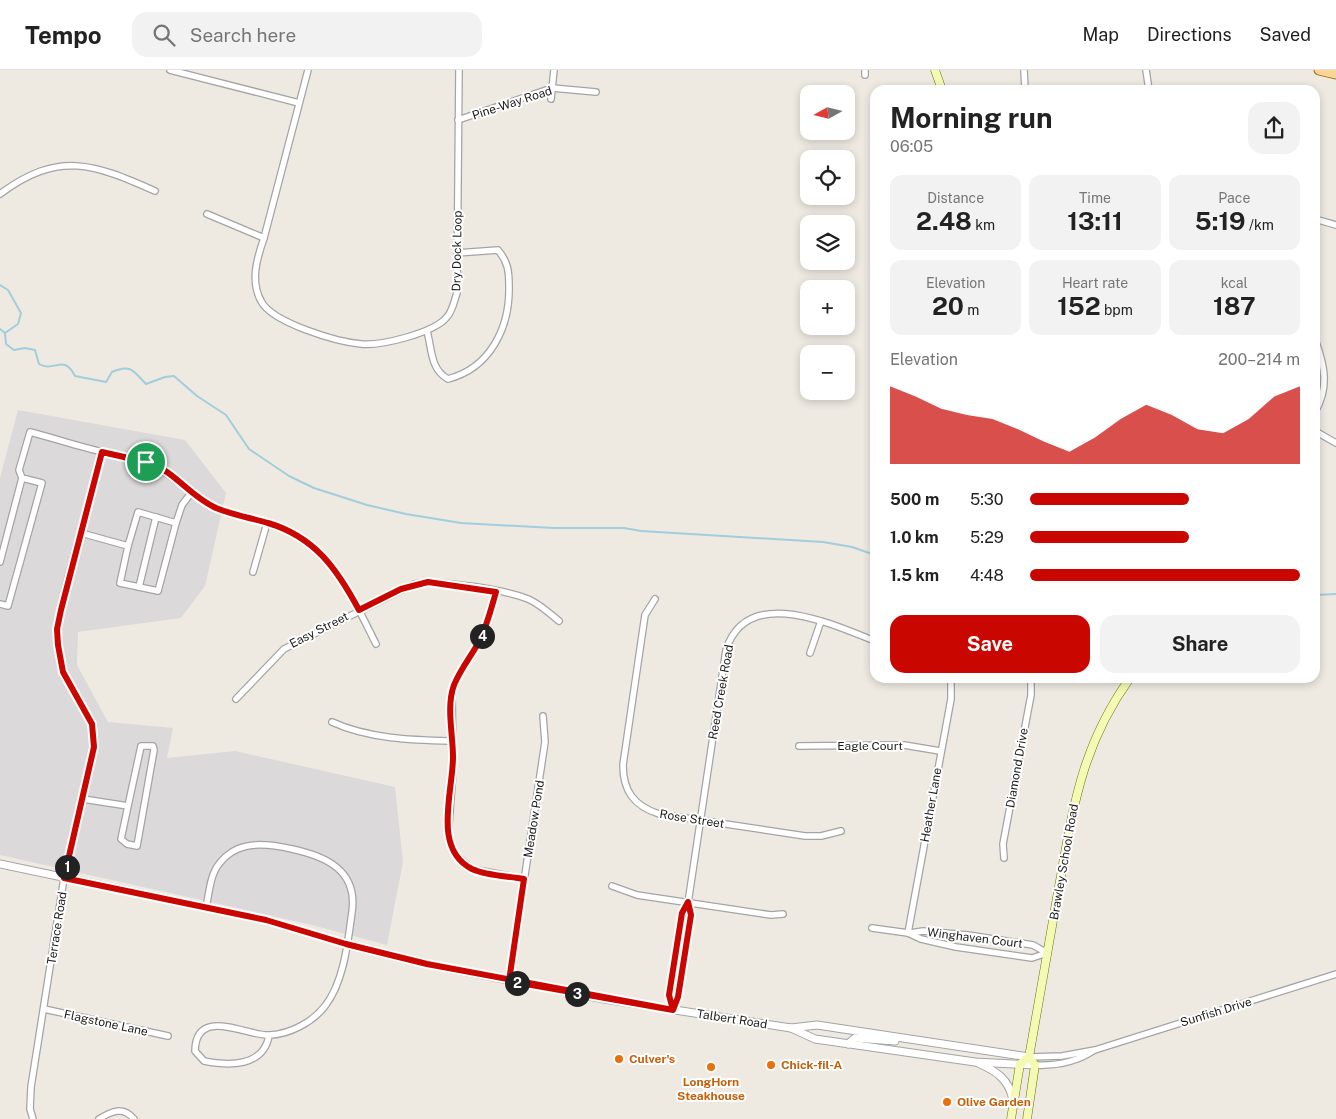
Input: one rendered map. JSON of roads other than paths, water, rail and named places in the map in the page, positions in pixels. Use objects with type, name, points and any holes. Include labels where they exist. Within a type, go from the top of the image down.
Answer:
[{"type":"main road","points":[[935,70],[940,85]]},
{"type":"main road","points":[[1319,70],[1336,74]]},
{"type":"main road","name":"Brawley School Road","points":[[1029,1057],[1083,768],[1107,712],[1127,683]]},
{"type":"main road","points":[[1011,1119],[1020,1064],[1029,1057],[1035,1065],[1027,1119]]},
{"type":"street","points":[[170,70],[299,103]]},
{"type":"street","name":"Dry Dock Loop","points":[[308,70],[258,257],[255,281],[261,302],[276,315],[300,328],[362,344],[381,342],[427,331],[447,317],[453,308],[456,292],[460,70]]},
{"type":"street","points":[[551,99],[554,70]]},
{"type":"street","points":[[1024,70],[1025,85]]},
{"type":"street","points":[[1146,70],[1148,85]]},
{"type":"street","name":"Pine-Way Road","points":[[458,120],[552,88],[596,92]]},
{"type":"street","points":[[0,194],[17,181],[37,172],[59,166],[80,165],[102,168],[155,191]]},
{"type":"street","points":[[207,214],[264,238]]},
{"type":"street","points":[[1320,220],[1336,225]]},
{"type":"street","points":[[427,331],[433,364],[439,374],[448,379],[463,375],[477,366],[490,353],[500,336],[506,318],[509,298],[507,260],[498,250],[457,253]]},
{"type":"street","points":[[1320,354],[1326,379],[1324,394],[1320,402]]},
{"type":"street","points":[[0,562],[22,478],[19,470],[30,432],[146,462],[166,472],[191,493],[216,508],[267,522],[293,533],[314,547],[330,563],[342,579],[376,644]]},
{"type":"street","points":[[1320,434],[1336,443]]},
{"type":"street","name":"Terrace Road","points":[[33,1119],[30,1099],[64,878],[94,747],[92,724],[63,672],[57,629],[102,452]]},
{"type":"street","points":[[0,604],[8,606],[42,483],[22,478]]},
{"type":"street","points":[[176,523],[138,512],[120,583],[158,592],[182,504],[191,493]]},
{"type":"street","points":[[139,587],[156,517]]},
{"type":"street","points":[[253,572],[267,522]]},
{"type":"street","points":[[81,533],[128,546]]},
{"type":"street","name":"Easy Street","points":[[236,699],[284,649],[401,589],[421,583],[434,582],[496,592],[530,600],[559,622]]},
{"type":"street","points":[[496,592],[483,634],[454,684],[451,703],[452,772],[448,837],[452,849],[461,861],[472,869],[524,879]]},
{"type":"street","name":"Rose Street","points":[[655,599],[646,615],[623,765],[623,778],[631,797],[646,810],[700,821],[805,836],[841,831]]},
{"type":"street","name":"Reed Creek Road","points":[[673,1010],[678,997],[691,915],[688,902],[726,650],[731,637],[739,626],[750,618],[763,613],[776,613],[821,621],[870,639]]},
{"type":"street","points":[[810,653],[821,621]]},
{"type":"street","name":"Heather Lane","points":[[908,933],[951,699],[951,683]]},
{"type":"street","name":"Diamond Drive","points":[[1004,858],[1003,844],[1031,696],[1031,683]]},
{"type":"street","name":"Meadow Pond","points":[[509,981],[545,742],[544,716]]},
{"type":"street","points":[[332,722],[351,729],[390,738],[452,741]]},
{"type":"street","name":"Eagle Court","points":[[799,746],[904,745],[940,751]]},
{"type":"street","points":[[141,746],[153,746],[154,750],[137,846],[127,844],[121,839],[128,806],[141,746]]},
{"type":"street","points":[[82,799],[128,806]]},
{"type":"street","points":[[206,908],[216,868],[236,849],[248,845],[265,844],[314,854],[333,863],[347,881],[352,909],[340,976],[326,1005],[309,1022],[269,1036],[235,1027],[214,1026],[201,1033],[196,1039],[195,1051],[204,1062],[222,1065],[237,1064],[248,1061],[261,1053],[267,1045],[269,1036]]},
{"type":"street","name":"Talbert Road","points":[[0,864],[266,920],[346,944],[509,981],[673,1010],[791,1028],[817,1025],[1029,1057]]},
{"type":"street","points":[[612,886],[637,895],[771,915],[783,914]]},
{"type":"street","name":"Winghaven Court","points":[[872,928],[908,933],[930,941],[1032,958],[1047,954]]},
{"type":"street","name":"Winghaven Court","points":[[908,933],[923,931],[968,935],[1033,945],[1047,954]]},
{"type":"street","name":"Sunfish Drive","points":[[1029,1057],[1062,1056],[1095,1050],[1336,974]]},
{"type":"street","name":"Flagstone Lane","points":[[44,1009],[168,1036]]},
{"type":"street","name":"Talbert Road","points":[[791,1028],[815,1039],[975,1062],[1020,1064]]},
{"type":"street","points":[[848,1044],[855,1038],[924,1041]]},
{"type":"street","name":"Sunfish Drive","points":[[1020,1064],[1035,1065],[1067,1062],[1084,1057],[1095,1050]]},
{"type":"street","points":[[975,1062],[990,1068],[1004,1079],[1010,1088],[1013,1101]]},
{"type":"street","points":[[99,1119],[116,1110],[130,1114],[134,1119]]},
{"type":"waterway","points":[[0,285],[8,290],[21,313],[18,324],[5,333]]},
{"type":"waterway","points":[[0,329],[5,333],[6,344],[14,350],[25,348],[35,350],[39,364],[45,366],[63,364],[71,369],[75,376],[106,382],[112,372],[124,368],[132,370],[146,384],[165,377],[174,376],[197,396],[226,415],[249,449],[289,476],[314,488],[367,505],[406,514],[461,523],[554,528],[624,528],[641,531],[823,542],[852,547],[870,553]]},
{"type":"waterway","points":[[1320,595],[1336,594]]},
{"type":"place","name":"Culver's","points":[[619,1059]]},
{"type":"place","name":"Chick-fil-A","points":[[771,1065]]},
{"type":"place","name":"LongHorn Steakhouse","points":[[711,1067]]},
{"type":"place","name":"Olive Garden","points":[[947,1102]]}]
